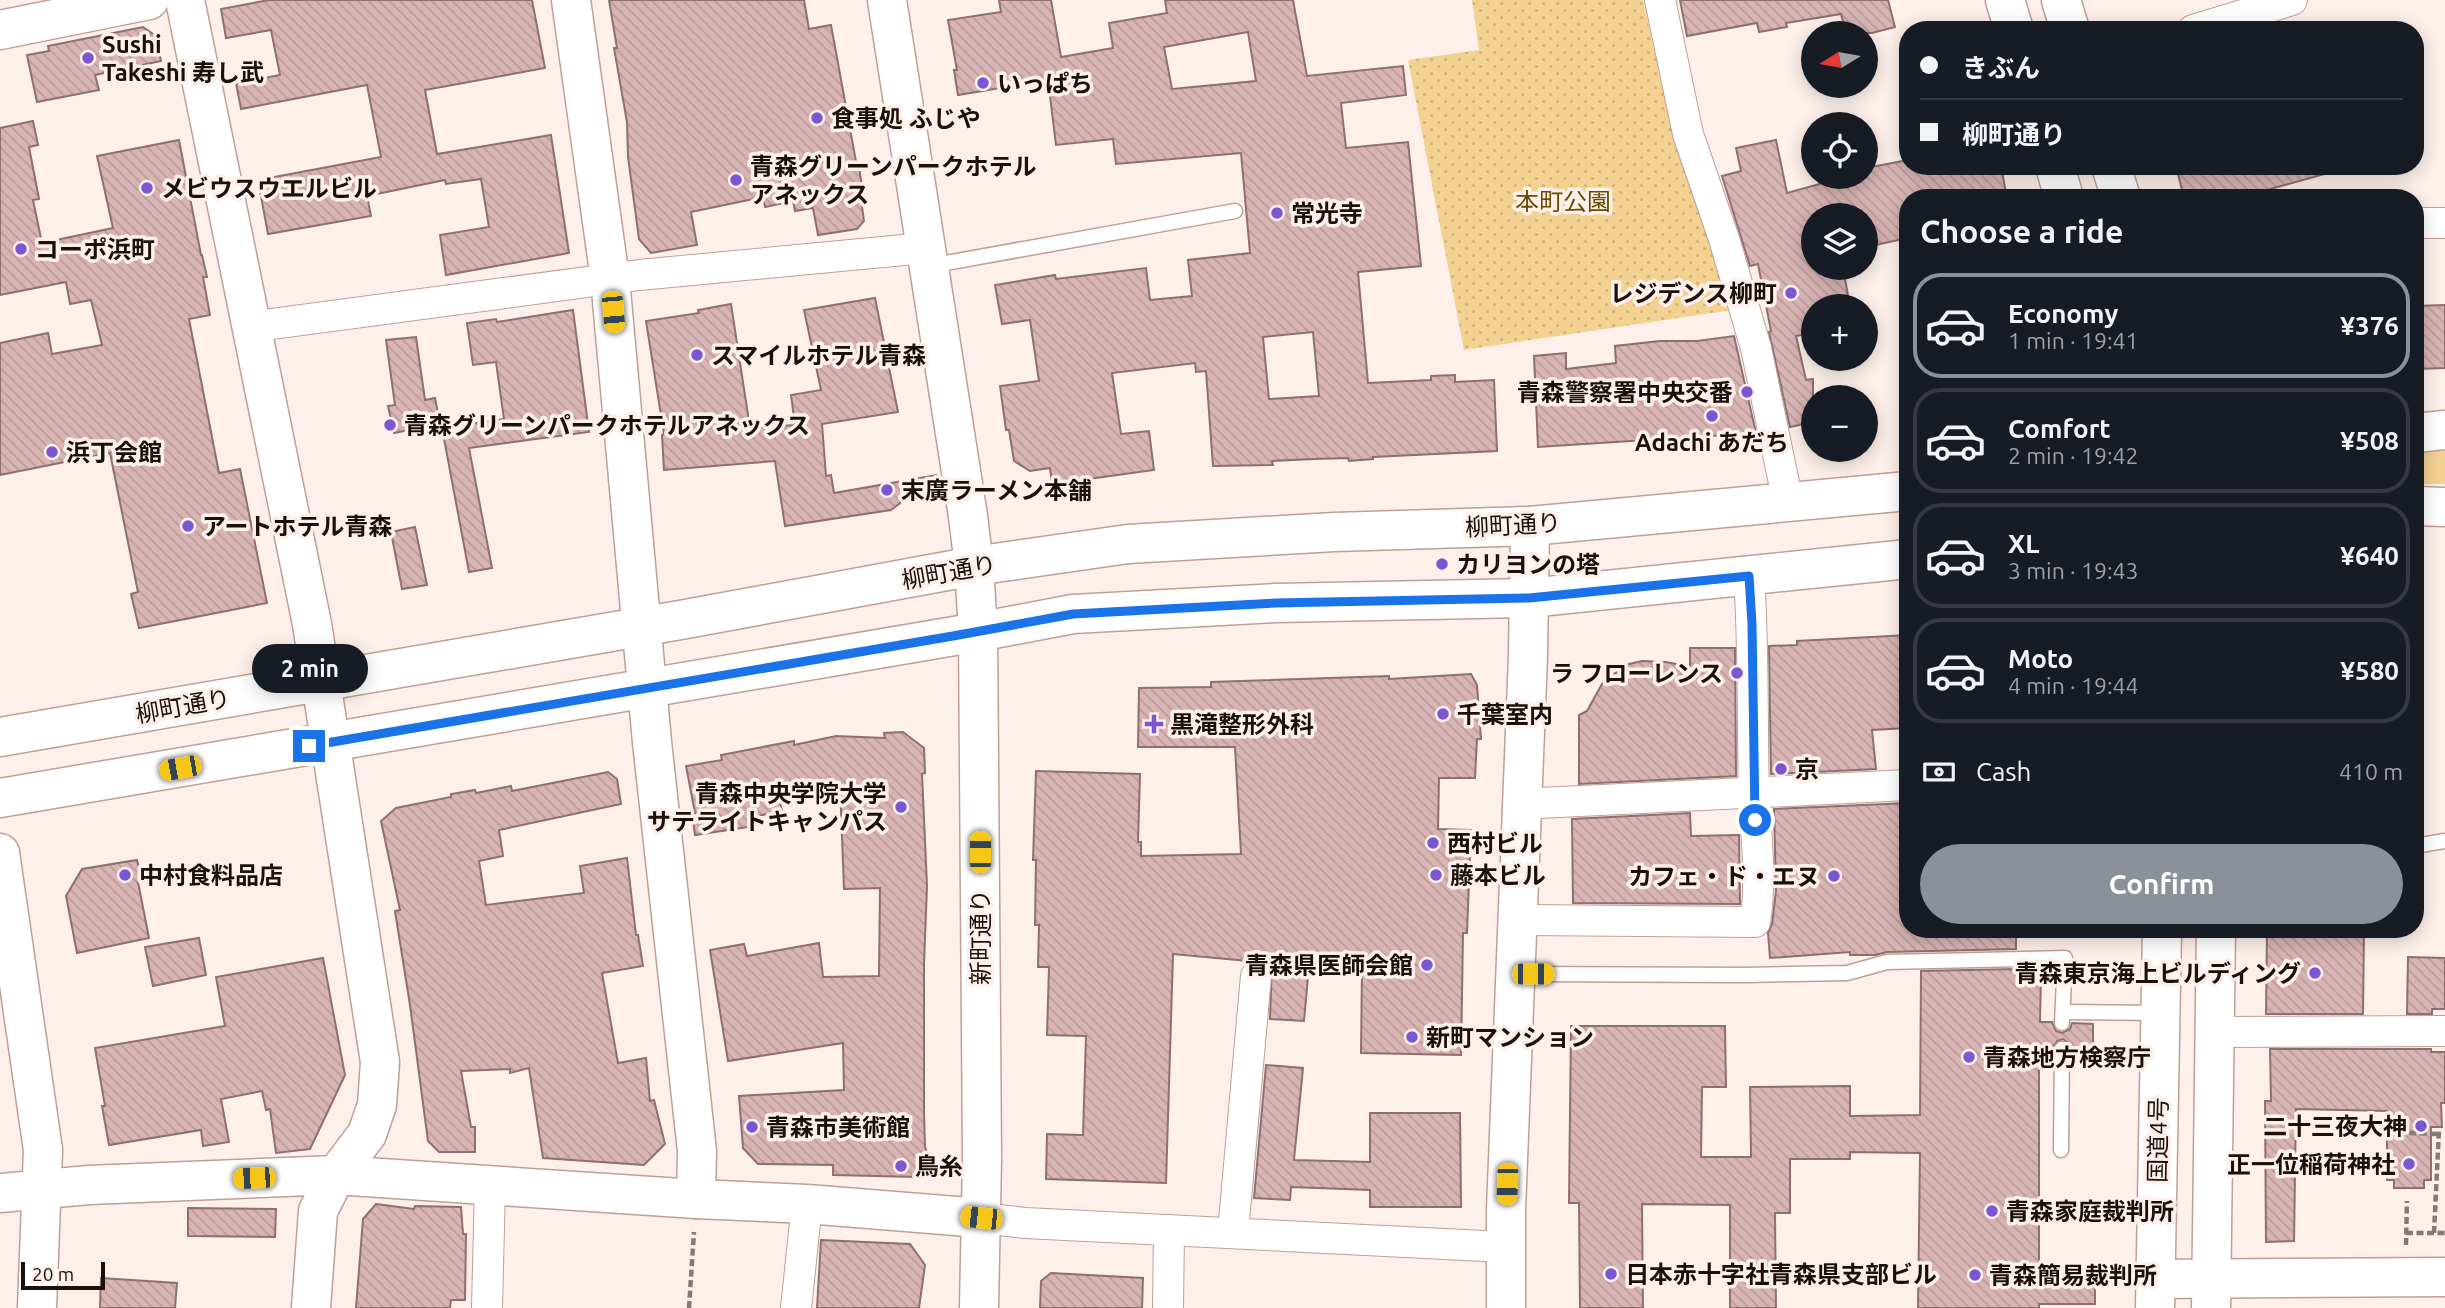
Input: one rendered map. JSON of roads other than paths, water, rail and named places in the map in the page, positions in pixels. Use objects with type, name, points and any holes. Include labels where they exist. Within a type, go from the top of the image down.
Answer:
[{"type":"main road","points":[[0,30],[149,0]]},
{"type":"main road","points":[[185,0],[312,624],[380,1062],[377,1105],[367,1133],[336,1175],[318,1211],[311,1308]]},
{"type":"main road","points":[[571,0],[610,279],[647,689],[697,1151],[695,1209]]},
{"type":"main road","name":"新町通り","points":[[887,0],[974,566],[978,632],[981,1218],[979,1308]]},
{"type":"main road","points":[[2005,0],[2011,21]]},
{"type":"main road","points":[[2061,0],[2067,21]]},
{"type":"main road","points":[[2424,432],[2445,430]]},
{"type":"main road","name":"柳町通り","points":[[0,737],[642,627],[974,566],[1128,544],[1334,532],[1530,526],[1899,492]]},
{"type":"main road","points":[[2424,506],[2445,507]]},
{"type":"main road","points":[[1506,1308],[1505,1247],[1530,526]]},
{"type":"main road","points":[[0,798],[1073,614],[1165,607],[1529,598],[1899,560]]},
{"type":"main road","points":[[0,853],[43,1150],[37,1308]]},
{"type":"main road","name":"国道4号","points":[[2155,1294],[2162,938]]},
{"type":"main road","points":[[2211,1293],[2216,938]]},
{"type":"main road","points":[[0,1193],[89,1185],[336,1175],[490,1185],[695,1209],[807,1204],[981,1218]]},
{"type":"main road","points":[[2155,1294],[2211,1293],[2406,1277],[2445,1277]]},
{"type":"street","points":[[1660,0],[1688,134],[1728,251],[1756,348],[1788,502]]},
{"type":"street","points":[[2223,21],[2292,0]]},
{"type":"street","points":[[2424,223],[2445,223]]},
{"type":"street","points":[[250,327],[610,279],[926,257]]},
{"type":"street","points":[[1517,920],[1755,922],[1759,898],[1749,576]]},
{"type":"street","points":[[1521,804],[1899,786]]},
{"type":"street","points":[[1233,1232],[1256,976]]},
{"type":"street","points":[[2215,1032],[2445,1031]]},
{"type":"street","points":[[487,1308],[490,1185]]},
{"type":"street","points":[[796,1308],[807,1204]]},
{"type":"street","points":[[981,1218],[1025,1223],[1505,1247]]},
{"type":"street","points":[[1168,1308],[1169,1230]]},
{"type":"lane","points":[[926,257],[1235,211]]},
{"type":"lane","points":[[2424,844],[2445,841]]},
{"type":"lane","points":[[1515,974],[1847,973],[1887,962],[2065,958],[2063,1017],[2160,1013]]},
{"type":"lane","points":[[2061,1150],[2062,1049]]},
{"type":"place","name":"Sushi Takeshi 寿し武","points":[[88,58]]},
{"type":"place","name":"いっぱち","points":[[983,83]]},
{"type":"place","name":"食事処 ふじや","points":[[817,118]]},
{"type":"place","name":"青森グリーンパークホテル アネックス","points":[[736,180]]},
{"type":"place","name":"メビウスウエルビル","points":[[147,188]]},
{"type":"place","name":"常光寺","points":[[1277,213]]},
{"type":"place","name":"コーポ浜町","points":[[21,249]]},
{"type":"place","name":"レジデンス柳町","points":[[1791,293]]},
{"type":"place","name":"スマイルホテル青森","points":[[697,355]]},
{"type":"place","name":"青森警察署中央交番","points":[[1747,392]]},
{"type":"place","name":"Adachi あだち","points":[[1712,416]]},
{"type":"place","name":"青森グリーンパークホテルアネックス","points":[[390,425]]},
{"type":"place","name":"浜丁会館","points":[[52,452]]},
{"type":"place","name":"末廣ラーメン本舗","points":[[887,490]]},
{"type":"place","name":"アートホテル青森","points":[[188,526]]},
{"type":"place","name":"カリヨンの塔","points":[[1442,564]]},
{"type":"place","name":"ラ フローレンス","points":[[1737,673]]},
{"type":"place","name":"千葉室内","points":[[1443,714]]},
{"type":"place","name":"黒滝整形外科","points":[[1154,724]]},
{"type":"place","name":"京","points":[[1781,769]]},
{"type":"place","name":"青森中央学院大学 サテライトキャンパス","points":[[901,807]]},
{"type":"place","name":"西村ビル","points":[[1433,843]]},
{"type":"place","name":"中村食料品店","points":[[125,875]]},
{"type":"place","name":"藤本ビル","points":[[1436,875]]},
{"type":"place","name":"カフェ・ド・エヌ","points":[[1834,876]]},
{"type":"place","name":"青森県医師会館","points":[[1427,965]]},
{"type":"place","name":"青森東京海上ビルディング","points":[[2315,973]]},
{"type":"place","name":"新町マンション","points":[[1412,1037]]},
{"type":"place","name":"青森地方検察庁","points":[[1969,1057]]},
{"type":"place","name":"二十三夜大神","points":[[2421,1126]]},
{"type":"place","name":"青森市美術館","points":[[752,1127]]},
{"type":"place","name":"正一位稲荷神社","points":[[2409,1164]]},
{"type":"place","name":"鳥糸","points":[[901,1166]]},
{"type":"place","name":"青森家庭裁判所","points":[[1992,1211]]},
{"type":"place","name":"日本赤十字社青森県支部ビル","points":[[1611,1274]]},
{"type":"place","name":"青森簡易裁判所","points":[[1975,1275]]},
{"type":"park label","name":"本町公園","points":[[1563,201]]}]
